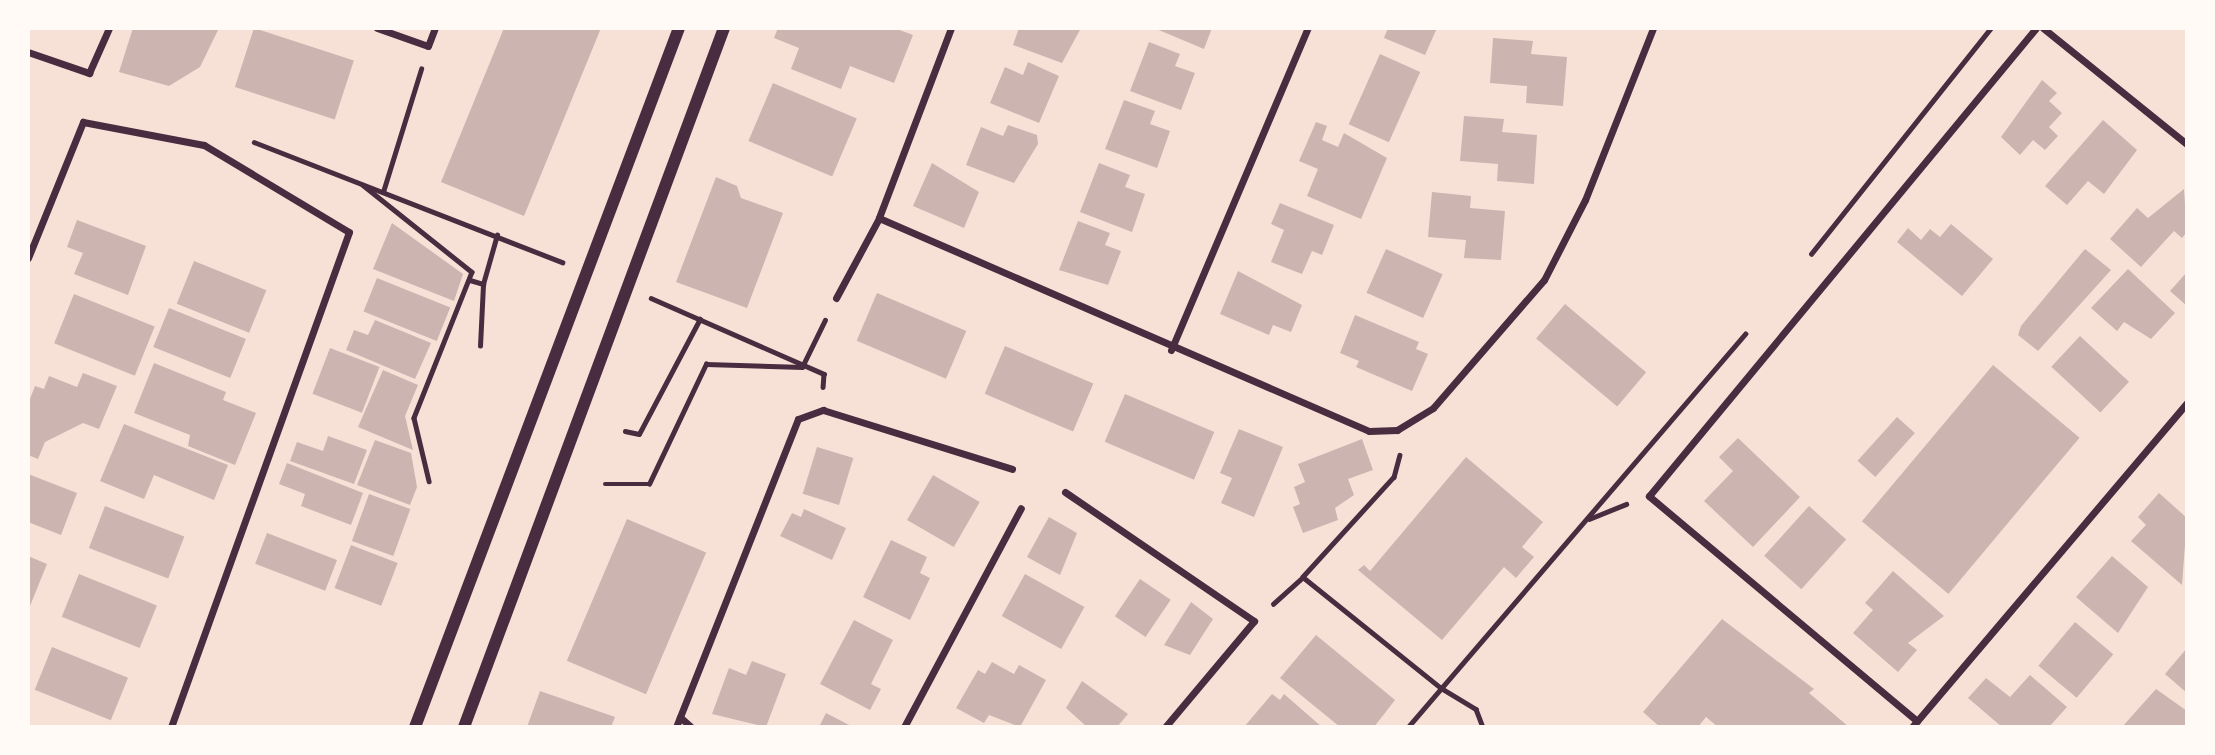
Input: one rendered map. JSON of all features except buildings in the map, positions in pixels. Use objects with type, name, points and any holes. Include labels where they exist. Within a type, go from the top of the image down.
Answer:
[{"type":"street","points":[[28,52],[89,73],[109,28]]},
{"type":"street","points":[[377,28],[428,46],[435,28]]},
{"type":"street","points":[[415,727],[679,28]]},
{"type":"street","points":[[464,727],[724,28]]},
{"type":"street","points":[[836,298],[879,218],[951,28]]},
{"type":"street","points":[[1171,350],[1308,28]]},
{"type":"street","points":[[879,218],[1171,350],[1369,431],[1397,430],[1433,408],[1544,280],[1585,200],[1653,28]]},
{"type":"street","points":[[2036,28],[1649,496],[1915,724],[2187,403]]},
{"type":"street","points":[[2043,28],[2187,144]]},
{"type":"street","points":[[28,258],[83,122],[204,145],[349,232],[171,727]]},
{"type":"street","points":[[676,727],[798,419],[823,410],[1012,469]]},
{"type":"street","points":[[1065,492],[1254,621],[1165,727]]},
{"type":"street","points":[[904,727],[1021,508]]},
{"type":"street","points":[[680,717],[691,727]]},
{"type":"path","points":[[1801,267],[1991,28]]},
{"type":"path","points":[[383,192],[428,46]]},
{"type":"path","points":[[322,168],[506,239]]},
{"type":"path","points":[[360,183],[472,272],[414,418],[429,481]]},
{"type":"path","points":[[480,346],[483,284],[497,235]]},
{"type":"path","points":[[470,280],[483,284]]},
{"type":"path","points":[[802,367],[836,298]]},
{"type":"path","points":[[692,315],[802,367],[824,374],[823,410]]},
{"type":"path","points":[[625,431],[639,434],[700,319]]},
{"type":"path","points":[[1408,727],[1748,331]]},
{"type":"path","points":[[605,484],[649,484],[706,364],[802,367]]},
{"type":"path","points":[[1254,621],[1303,577],[1394,477],[1402,447],[1397,430]]},
{"type":"path","points":[[1588,519],[1649,496]]},
{"type":"path","points":[[1303,577],[1441,688],[1476,709],[1483,727]]}]
